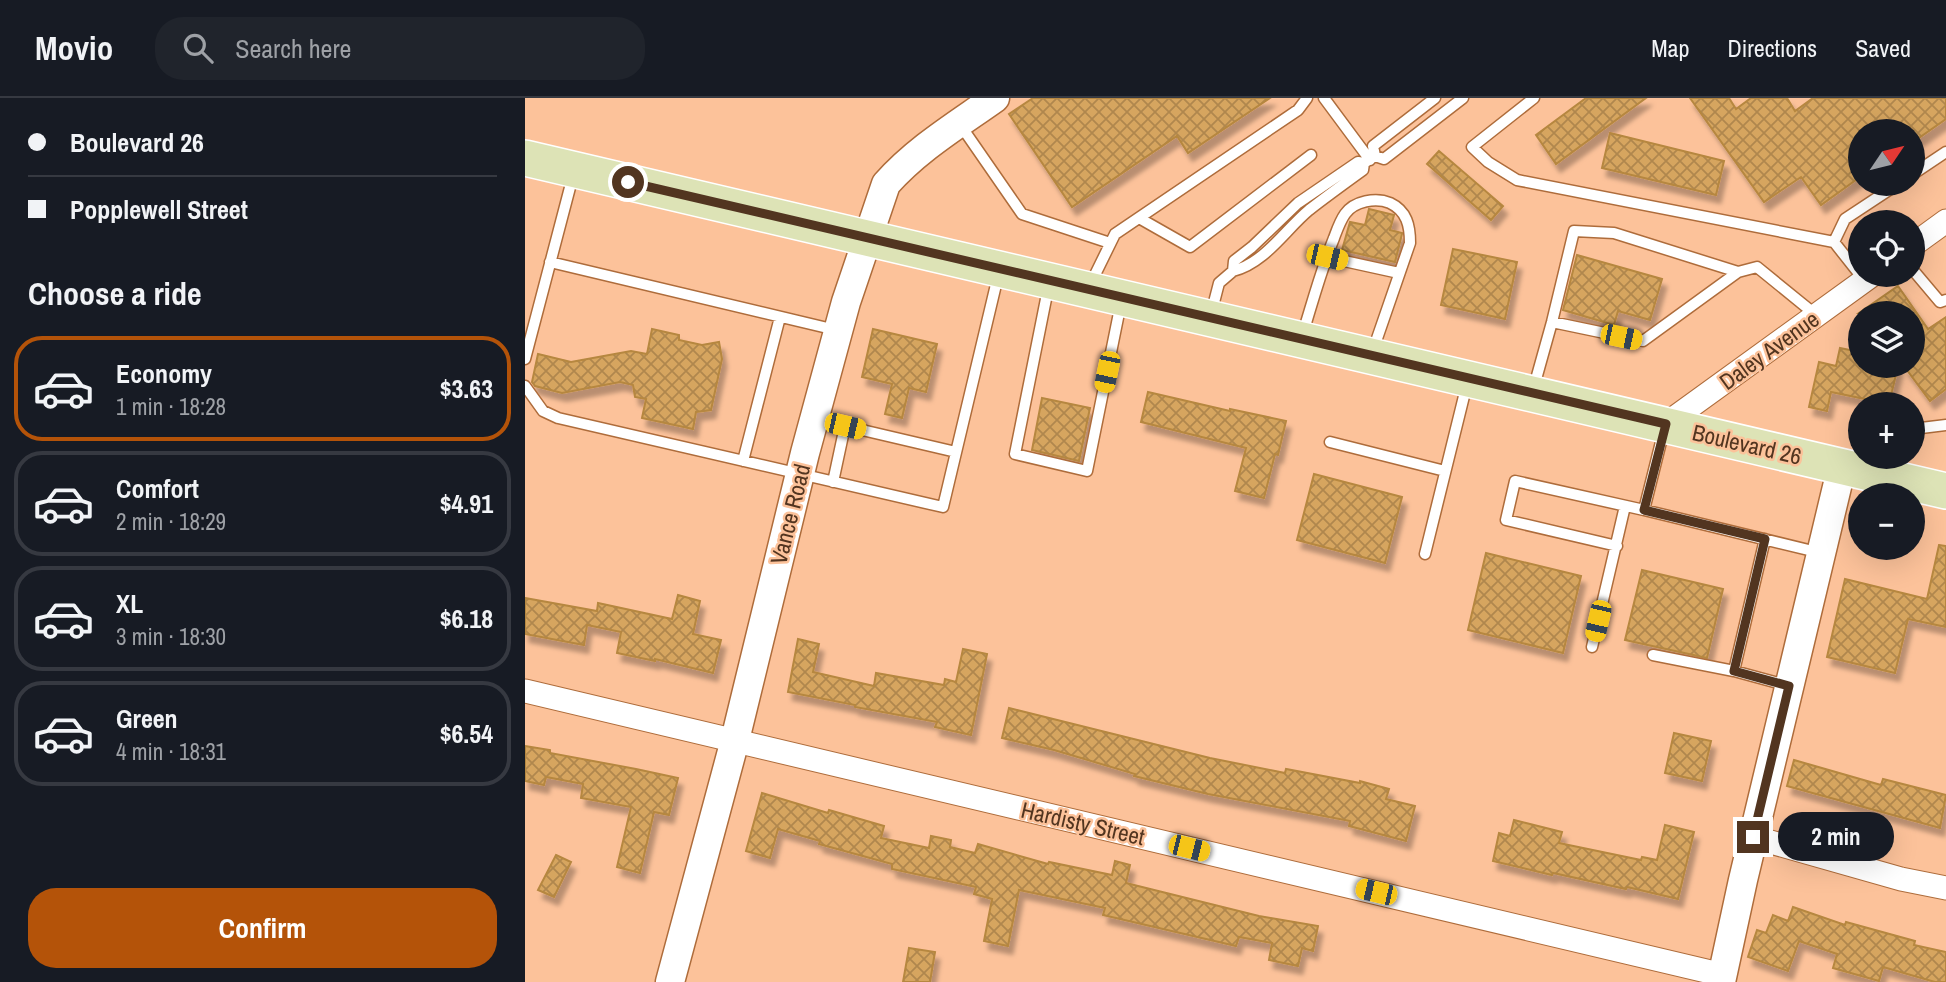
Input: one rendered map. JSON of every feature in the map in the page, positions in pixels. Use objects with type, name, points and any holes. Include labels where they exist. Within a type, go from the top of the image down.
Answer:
[{"type":"main road","name":"Boulevard 26","points":[[525,158],[1848,465]]},
{"type":"main road","name":"Boulevard 26","points":[[1867,469],[1946,491]]},
{"type":"street","name":"Vance Road","points":[[670,982],[735,740],[838,331],[886,184],[899,169],[928,145],[995,98]]},
{"type":"street","points":[[1925,236],[1946,221]]},
{"type":"street","name":"Daley Avenue","points":[[1666,424],[1854,287]]},
{"type":"street","points":[[1722,978],[1821,554],[1863,469]]},
{"type":"street","name":"Hardisty Street","points":[[525,691],[1722,978]]},
{"type":"street","points":[[1753,837],[1946,888]]},
{"type":"lane","points":[[1088,289],[1115,234],[1298,110],[1307,98]]},
{"type":"lane","points":[[1324,98],[1370,159]]},
{"type":"lane","points":[[1370,159],[1373,146],[1435,98]]},
{"type":"lane","points":[[1210,318],[1219,283],[1233,271],[1234,261],[1298,203],[1358,162],[1384,159],[1463,98]]},
{"type":"lane","points":[[1534,98],[1472,147],[1488,162],[1517,180],[1834,242],[1848,256]]},
{"type":"lane","points":[[959,123],[1022,214],[1111,243]]},
{"type":"lane","points":[[1925,166],[1946,152]]},
{"type":"lane","points":[[1139,218],[1190,247],[1311,155]]},
{"type":"lane","points":[[525,359],[575,170]]},
{"type":"lane","points":[[1834,242],[1845,219],[1880,196]]},
{"type":"lane","points":[[1301,339],[1340,223],[1349,209],[1363,202],[1383,200],[1393,204],[1408,220],[1410,243],[1371,356]]},
{"type":"lane","points":[[1532,393],[1574,231],[1613,233],[1738,272]]},
{"type":"lane","points":[[1327,257],[1399,274]]},
{"type":"lane","points":[[550,262],[838,331]]},
{"type":"lane","points":[[1552,322],[1643,341],[1738,272],[1756,267],[1816,315]]},
{"type":"lane","points":[[525,386],[543,411],[558,418],[943,507],[1000,269]]},
{"type":"lane","points":[[1050,280],[1015,454],[1087,471],[1123,297]]},
{"type":"lane","points":[[1925,284],[1940,302],[1946,300]]},
{"type":"lane","points":[[743,461],[780,317]]},
{"type":"lane","points":[[1425,554],[1468,378]]},
{"type":"lane","points":[[1644,510],[1666,424]]},
{"type":"lane","points":[[1925,428],[1946,425]]},
{"type":"lane","points":[[833,482],[845,426],[956,452]]},
{"type":"lane","points":[[1330,442],[1445,471]]},
{"type":"lane","points":[[1617,546],[1506,520],[1515,481],[1821,554]]},
{"type":"lane","points":[[1593,647],[1625,506]]},
{"type":"lane","points":[[1734,671],[1765,539]]},
{"type":"lane","points":[[1653,654],[1789,686]]},
{"type":"building","points":[[1033,98],[1270,98],[1188,153],[1177,136],[1072,207],[1009,114]]},
{"type":"building","points":[[1586,98],[1646,98],[1556,164],[1536,135]]},
{"type":"building","points":[[1690,98],[1729,98],[1736,109],[1751,98],[1787,98],[1795,111],[1813,98],[1946,98],[1946,119],[1925,134],[1925,119],[1848,119],[1848,186],[1821,205],[1801,177],[1764,202]]},
{"type":"building","points":[[1610,133],[1724,161],[1716,195],[1602,168]]},
{"type":"building","points":[[1439,151],[1503,206],[1491,220],[1427,164]]},
{"type":"building","points":[[1369,209],[1394,215],[1390,230],[1402,233],[1395,262],[1342,250],[1350,222],[1365,225]]},
{"type":"building","points":[[1453,249],[1517,262],[1505,319],[1441,305]]},
{"type":"building","points":[[1577,255],[1662,279],[1650,320],[1618,311],[1614,325],[1563,310]]},
{"type":"building","points":[[1899,287],[1908,301],[1876,301]]},
{"type":"building","points":[[1946,317],[1946,389],[1930,401],[1913,378],[1925,378],[1925,325],[1928,329]]},
{"type":"building","points":[[652,329],[679,335],[679,340],[702,345],[719,342],[722,359],[711,410],[696,412],[693,429],[642,418],[646,399],[635,397],[633,385],[620,382],[562,393],[535,386],[532,382],[538,354],[571,362],[631,351],[647,354]]},
{"type":"building","points":[[873,329],[937,344],[926,392],[909,388],[902,418],[885,414],[892,384],[862,377]]},
{"type":"building","points":[[1840,348],[1848,350],[1848,378],[1895,378],[1892,392],[1848,392],[1848,396],[1831,392],[1827,411],[1809,407],[1819,362],[1836,366]]},
{"type":"building","points":[[1148,392],[1286,421],[1264,498],[1235,491],[1246,448],[1141,422]]},
{"type":"building","points":[[1042,398],[1090,408],[1079,461],[1032,450]]},
{"type":"building","points":[[1314,474],[1402,497],[1385,563],[1297,540]]},
{"type":"building","points":[[1939,545],[1946,546],[1946,627],[1908,619],[1895,673],[1827,657],[1845,579],[1927,599]]},
{"type":"building","points":[[1486,553],[1581,576],[1563,653],[1468,630]]},
{"type":"building","points":[[1642,570],[1723,589],[1707,658],[1625,640]]},
{"type":"building","points":[[678,595],[700,601],[693,634],[721,640],[713,673],[617,653],[621,632],[587,625],[584,645],[525,634],[525,598],[597,611],[598,603],[672,619]]},
{"type":"building","points":[[798,639],[819,644],[813,672],[874,686],[876,673],[944,685],[945,679],[956,682],[963,649],[987,654],[971,735],[935,727],[937,722],[788,692]]},
{"type":"building","points":[[1009,708],[1210,758],[1285,773],[1286,769],[1360,781],[1389,789],[1386,799],[1415,806],[1406,841],[1349,826],[1350,821],[1208,794],[1002,738]]},
{"type":"building","points":[[1674,733],[1711,741],[1702,781],[1665,773]]},
{"type":"building","points":[[525,746],[678,778],[669,815],[654,812],[640,873],[617,867],[631,807],[581,798],[583,784],[546,777],[544,785],[525,781]]},
{"type":"building","points":[[1794,760],[1881,785],[1883,779],[1946,795],[1940,828],[1787,786]]},
{"type":"building","points":[[762,793],[884,826],[881,838],[929,848],[931,836],[951,840],[950,847],[975,853],[978,844],[1048,864],[1049,862],[1112,875],[1115,861],[1130,865],[1126,883],[1259,916],[1318,926],[1313,951],[1302,948],[1298,966],[1269,960],[1272,943],[1239,937],[1236,946],[1103,915],[1105,908],[1019,890],[1008,946],[984,941],[992,899],[974,894],[976,887],[892,869],[892,864],[819,844],[820,841],[778,829],[770,858],[746,851]]},
{"type":"building","points":[[1514,820],[1562,832],[1559,843],[1641,860],[1642,857],[1657,860],[1665,825],[1694,832],[1678,899],[1493,861],[1499,833],[1510,836]]},
{"type":"building","points":[[556,855],[571,862],[554,897],[538,890]]},
{"type":"building","points":[[1793,907],[1845,925],[1846,922],[1915,941],[1914,945],[1946,952],[1946,982],[1935,982],[1883,967],[1879,981],[1833,968],[1837,954],[1799,941],[1788,971],[1748,957],[1757,930],[1766,933],[1773,915],[1788,921]]},
{"type":"building","points":[[909,948],[935,952],[930,982],[903,982]]},
{"type":"route","points":[[628,182],[1666,424],[1644,510],[1765,539],[1734,671],[1789,686],[1753,837]]}]
